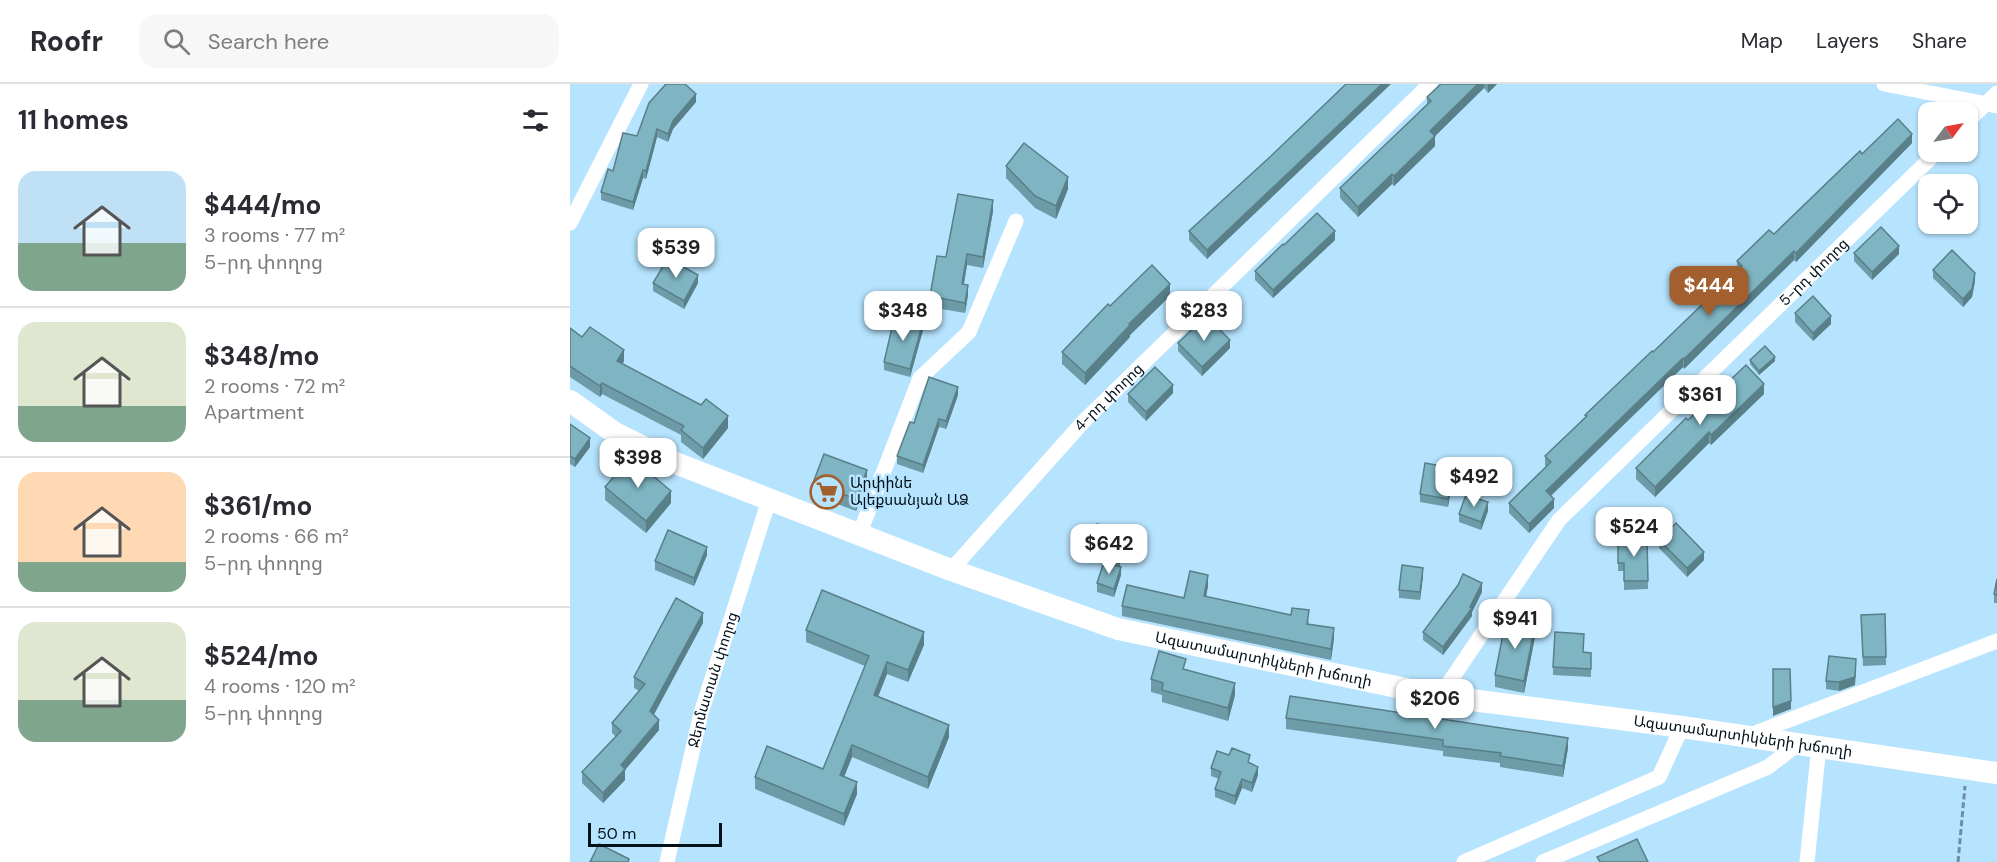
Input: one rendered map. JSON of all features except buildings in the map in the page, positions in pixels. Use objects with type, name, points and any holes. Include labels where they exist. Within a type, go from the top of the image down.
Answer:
[{"type":"main road","name":"Ազատամարտիկների խճուղի","points":[[570,401],[615,433],[678,464],[951,570],[1118,629],[1440,696],[1682,727],[1997,773]]},
{"type":"street","points":[[570,223],[641,84]]},
{"type":"street","name":"4-րդ փողոց","points":[[951,570],[1084,421],[1430,84]]},
{"type":"street","points":[[1884,84],[1991,105]]},
{"type":"street","points":[[1978,114],[1991,105],[1997,93]]},
{"type":"street","name":"5-րդ փողոց","points":[[1440,696],[1559,520],[1927,162]]},
{"type":"street","points":[[859,535],[920,378],[969,332],[1016,221]]},
{"type":"street","name":"Ջերմատան փողոց","points":[[667,862],[700,713],[769,500]]},
{"type":"street","points":[[1745,737],[1997,642]]},
{"type":"street","points":[[1464,862],[1659,777],[1682,727]]},
{"type":"street","points":[[1543,862],[1768,766],[1808,745],[1807,862]]},
{"type":"path","points":[[1958,862],[1966,770]]},
{"type":"place","name":"Արփինե Ալեքսանյան ԱՁ","points":[[827,492]]}]
